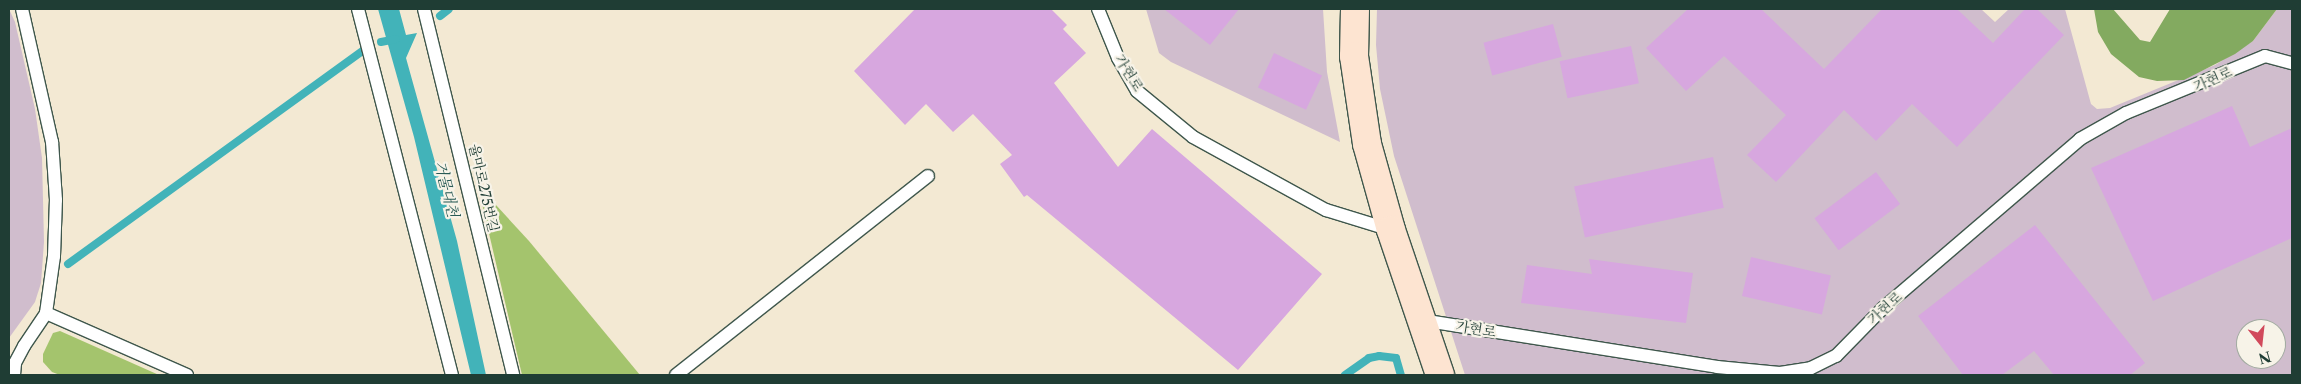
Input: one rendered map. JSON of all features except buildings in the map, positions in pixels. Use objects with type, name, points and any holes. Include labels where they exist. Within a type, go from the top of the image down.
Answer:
[{"type":"street","points":[[1355,9],[1354,56],[1367,144],[1391,230],[1440,375]]},
{"type":"lane","points":[[14,375],[15,362],[46,313],[54,256],[55,172],[42,87],[22,9]]},
{"type":"lane","points":[[358,9],[452,375]]},
{"type":"lane","name":"율마로275번길","points":[[424,9],[513,375]]},
{"type":"lane","name":"가현로","points":[[1098,9],[1118,58],[1137,91],[1193,137],[1326,210],[1391,230]]},
{"type":"lane","name":"가현로","points":[[1421,320],[1717,367],[1780,373],[1812,368],[1836,356],[1882,309],[2080,139],[2126,113],[2265,56],[2292,63]]},
{"type":"lane","points":[[676,375],[928,176]]},
{"type":"lane","points":[[46,313],[187,375]]},
{"type":"shaded area","points":[[9,9],[15,22],[35,109],[42,158],[44,242],[41,283],[35,302],[9,338]]},
{"type":"shaded area","points":[[1146,9],[1323,9],[1327,72],[1340,142],[1171,62],[1159,53]]},
{"type":"shaded area","points":[[1377,9],[1981,9],[1995,22],[2009,9],[2065,9],[2091,104],[2097,109],[2110,108],[2215,65],[2253,41],[2277,9],[2292,9],[2292,375],[1465,375],[1394,156],[1380,89],[1376,45]]},
{"type":"green space","points":[[2094,9],[2113,9],[2140,40],[2150,42],[2170,9],[2277,9],[2253,41],[2235,54],[2184,80],[2157,81],[2139,77],[2111,54],[2098,32]]},
{"type":"green space","points":[[484,192],[529,241],[640,375],[522,375],[481,199]]},
{"type":"green space","points":[[60,331],[159,375],[60,375],[52,372],[43,362],[43,354],[53,333]]},
{"type":"water","points":[[378,9],[399,9],[406,35],[417,33],[406,58],[457,241],[486,375],[471,375],[414,137]]},
{"type":"waterway","points":[[440,16],[449,9]]},
{"type":"waterway","points":[[381,42],[396,39]]},
{"type":"waterway","points":[[68,264],[362,51]]},
{"type":"waterway","points":[[1345,375],[1369,358],[1379,356],[1396,358],[1401,375]]},
{"type":"water label","name":"거물대천","points":[[447,189]]}]
